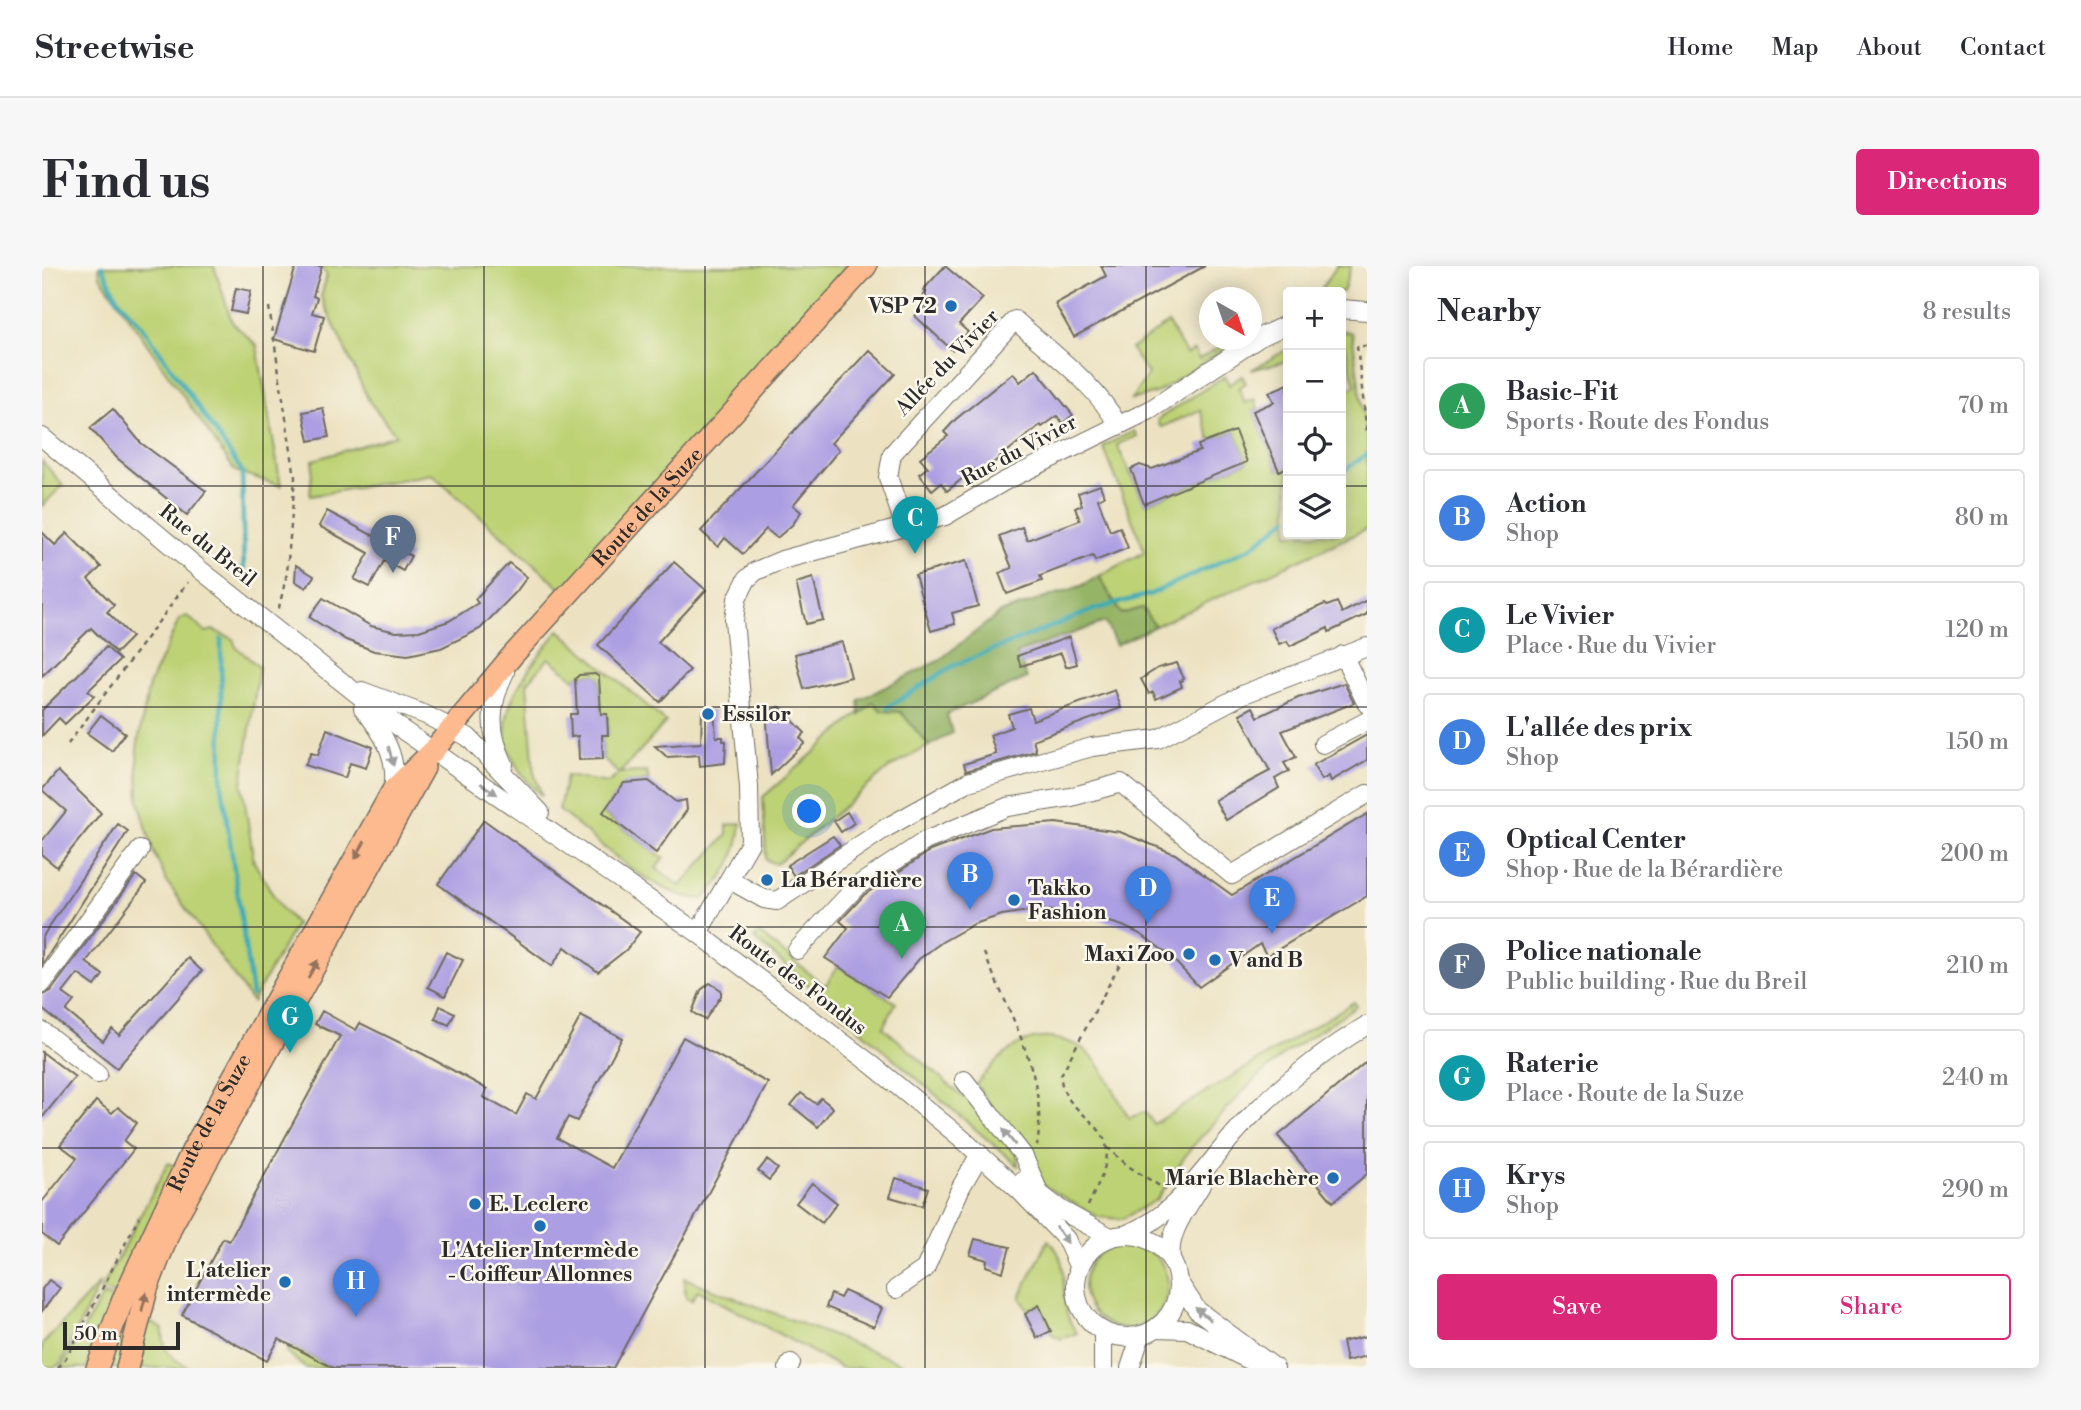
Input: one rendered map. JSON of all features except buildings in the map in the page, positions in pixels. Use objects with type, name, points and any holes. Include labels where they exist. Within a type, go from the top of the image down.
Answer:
[{"type":"main road","name":"Route de la Suze","points":[[127,1368],[147,1289],[172,1225],[433,751],[451,726],[512,656],[866,266]]},
{"type":"main road","name":"Route de la Suze","points":[[97,1368],[124,1297],[192,1151],[393,790],[433,751]]},
{"type":"street","points":[[1346,309],[1367,311]]},
{"type":"street","name":"Allée du Vivier","points":[[905,527],[888,477],[892,454],[1015,320],[1110,408],[1118,425]]},
{"type":"street","name":"Rue du Vivier","points":[[698,933],[750,843],[749,787],[734,620],[737,600],[744,584],[756,571],[769,565],[945,516],[1003,482],[1150,410],[1260,337],[1283,326]]},
{"type":"street","name":"Rue du Breil","points":[[42,437],[198,568],[433,751]]},
{"type":"street","points":[[730,880],[764,899],[777,901],[884,829],[968,782],[1092,747],[1158,739],[1244,694],[1367,646]]},
{"type":"street","points":[[1343,655],[1367,704]]},
{"type":"street","name":"Route des Fondus","points":[[512,656],[495,691],[491,728],[495,745],[519,792]]},
{"type":"street","name":"Rue du Breil","points":[[346,685],[451,726]]},
{"type":"street","name":"Rue du Breil","points":[[346,685],[387,741],[396,776],[393,790]]},
{"type":"street","points":[[1323,744],[1367,721]]},
{"type":"street","name":"Route des Fondus","points":[[451,726],[477,743],[519,792],[604,866]]},
{"type":"street","name":"Route des Fondus","points":[[433,751],[698,933],[960,1137],[1042,1196],[1081,1222],[1118,1236]]},
{"type":"street","points":[[797,950],[858,886],[892,860],[925,841],[1007,807],[1071,797],[1121,783],[1232,875],[1367,794]]},
{"type":"street","points":[[42,984],[140,850]]},
{"type":"street","points":[[1265,1368],[1187,1329],[1149,1331],[1122,1337],[1103,1331],[1090,1321],[1079,1304],[1075,1284],[1079,1268],[1088,1252],[1118,1236],[1146,1227],[1167,1212],[1231,1138],[1287,1082],[1367,1024]]},
{"type":"street","points":[[42,1031],[98,1074]]},
{"type":"street","points":[[964,1080],[1023,1155],[1032,1181],[1042,1196]]},
{"type":"street","name":"Route des Fondus","points":[[960,1137],[1057,1228],[1066,1239],[1079,1268]]},
{"type":"street","points":[[1231,1138],[1180,1221],[1170,1244],[1171,1259],[1178,1282],[1197,1310],[1275,1368]]},
{"type":"street","points":[[896,1289],[925,1269],[961,1187],[979,1154]]},
{"type":"street","points":[[1118,1236],[1152,1240],[1171,1259]]},
{"type":"street","points":[[1130,1368],[1149,1331],[1174,1306],[1178,1282]]},
{"type":"street","points":[[1103,1331],[1103,1368]]},
{"type":"path","points":[[269,307],[282,409],[295,477],[288,573],[273,626]]},
{"type":"path","points":[[1367,346],[1357,346],[1367,432]]},
{"type":"path","points":[[68,744],[198,568]]},
{"type":"path","points":[[984,953],[1028,1061],[1040,1101],[1035,1153]]},
{"type":"path","points":[[1124,958],[1061,1075],[1068,1102],[1096,1126],[1106,1147],[1128,1166],[1166,1189],[1162,1195]]},
{"type":"path","points":[[1086,1212],[1106,1163],[1106,1147]]},
{"type":"green space","points":[[99,266],[214,266],[232,322],[257,346],[281,486],[235,471],[100,276]]},
{"type":"green space","points":[[320,266],[847,266],[859,274],[568,594],[432,474],[310,496],[313,460],[396,435],[369,401],[321,297],[327,275]]},
{"type":"green space","points":[[1337,266],[1351,266],[1345,287],[1322,287]]},
{"type":"green space","points":[[1168,323],[1186,354],[1194,350],[1199,359],[1214,350],[1223,350],[1158,392],[1131,400],[1148,374],[1131,349]]},
{"type":"green space","points":[[1346,331],[1352,333],[1367,443],[1367,529],[1346,539],[1346,390],[1355,386],[1346,349]]},
{"type":"green space","points":[[1283,352],[1283,362],[1251,370]]},
{"type":"green space","points":[[1225,376],[1229,385],[1242,376],[1246,383],[1239,388],[1245,403],[1255,399],[1258,409],[1254,411],[1278,470],[1283,468],[1283,539],[1345,539],[1155,626],[1142,608],[1121,614],[1099,576],[1145,552],[1103,446],[1134,431],[1137,436],[1117,445],[1145,504],[1247,462],[1235,431],[1211,440],[1200,410],[1162,427],[1158,419]]},
{"type":"green space","points":[[42,461],[63,485],[42,506]]},
{"type":"green space","points":[[1099,576],[1121,614],[1142,608],[1155,626],[1116,645],[1105,622],[1017,653],[1027,678],[947,714],[952,733],[929,746],[901,712],[882,711],[873,702],[860,715],[859,700],[938,661],[1000,613],[1081,586]]},
{"type":"green space","points":[[187,616],[206,632],[213,630],[233,639],[236,647],[259,667],[242,783],[254,862],[281,908],[296,924],[252,1002],[167,882],[154,853],[139,802],[137,748],[149,685],[179,620]]},
{"type":"green space","points":[[559,630],[666,722],[620,773],[647,772],[649,781],[624,784],[603,813],[664,858],[656,868],[680,886],[727,835],[727,825],[741,823],[730,865],[703,899],[665,889],[646,878],[608,851],[559,810],[566,776],[608,783],[619,774],[603,759],[602,735],[608,735],[607,714],[601,714],[599,678],[595,674],[579,675],[575,679],[549,658],[527,683],[534,773],[542,796],[522,773],[510,752],[506,732],[508,712],[516,692]]},
{"type":"green space","points":[[873,701],[882,711],[901,712],[929,746],[889,768],[776,864],[766,860],[763,797]]},
{"type":"green space","points":[[760,934],[825,986],[838,966],[896,1003],[883,1027],[964,1098],[968,1093],[1017,1154],[1018,1166],[754,938]]},
{"type":"green space","points":[[1354,1002],[1356,1006],[1284,1054],[1250,1084],[1190,1149],[1156,1200],[1122,1219],[1098,1217],[1044,1186],[976,1084],[1003,1056],[1023,1042],[1047,1038],[1061,1040],[1080,1046],[1095,1061],[1129,1118],[1145,1112],[1154,1124]]},
{"type":"green space","points":[[168,1163],[183,1170],[124,1297],[101,1290]]},
{"type":"green space","points":[[1048,1240],[1061,1260],[1066,1308],[1077,1333],[1061,1339],[1052,1334],[1039,1305],[1028,1310],[1020,1297]]},
{"type":"green space","points":[[1126,1244],[1142,1247],[1156,1256],[1165,1270],[1168,1286],[1165,1302],[1156,1316],[1142,1325],[1126,1328],[1110,1325],[1096,1316],[1087,1302],[1084,1286],[1087,1270],[1096,1256],[1110,1247]]},
{"type":"green space","points":[[684,1278],[902,1363],[900,1368],[842,1368],[698,1290],[692,1300],[686,1298]]},
{"type":"green space","points":[[100,1283],[61,1363],[55,1367],[42,1367],[42,1345]]},
{"type":"green space","points":[[103,1295],[114,1299],[87,1368],[61,1368]]},
{"type":"green space","points":[[130,1312],[121,1368],[105,1368]]},
{"type":"green space","points":[[146,1320],[163,1329],[164,1343],[169,1353],[190,1368],[135,1368]]},
{"type":"green space","points":[[290,1345],[333,1368],[305,1368],[287,1352]]},
{"type":"waterway","points":[[102,266],[117,298],[143,327],[242,471],[244,581]]},
{"type":"waterway","points":[[1346,469],[1367,454]]},
{"type":"waterway","points":[[888,707],[955,665],[1093,610],[1151,594],[1250,548],[1283,522]]},
{"type":"waterway","points":[[221,639],[222,785],[252,995]]},
{"type":"place","name":"VSP 72","points":[[951,306]]},
{"type":"place","name":"Le Vivier","points":[[915,554]]},
{"type":"place","name":"Police nationale","points":[[393,573]]},
{"type":"place","name":"Essilor","points":[[708,714]]},
{"type":"place","name":"La Bérardière","points":[[767,880]]},
{"type":"place","name":"Takko Fashion","points":[[1014,900]]},
{"type":"place","name":"Action","points":[[970,910]]},
{"type":"place","name":"L'allée des prix","points":[[1148,924]]},
{"type":"place","name":"Optical Center","points":[[1272,934]]},
{"type":"place","name":"Maxi Zoo","points":[[1189,954]]},
{"type":"place","name":"Basic-Fit","points":[[902,959]]},
{"type":"place","name":"V and B","points":[[1215,960]]},
{"type":"place","name":"Raterie","points":[[290,1053]]},
{"type":"place","name":"Marie Blachère","points":[[1333,1178]]},
{"type":"place","name":"E. Leclerc","points":[[475,1204]]},
{"type":"place","name":"L'Atelier Intermède - Coiffeur Allonnes","points":[[540,1226]]},
{"type":"place","name":"L'atelier intermède","points":[[285,1282]]},
{"type":"place","name":"Krys","points":[[356,1317]]}]
